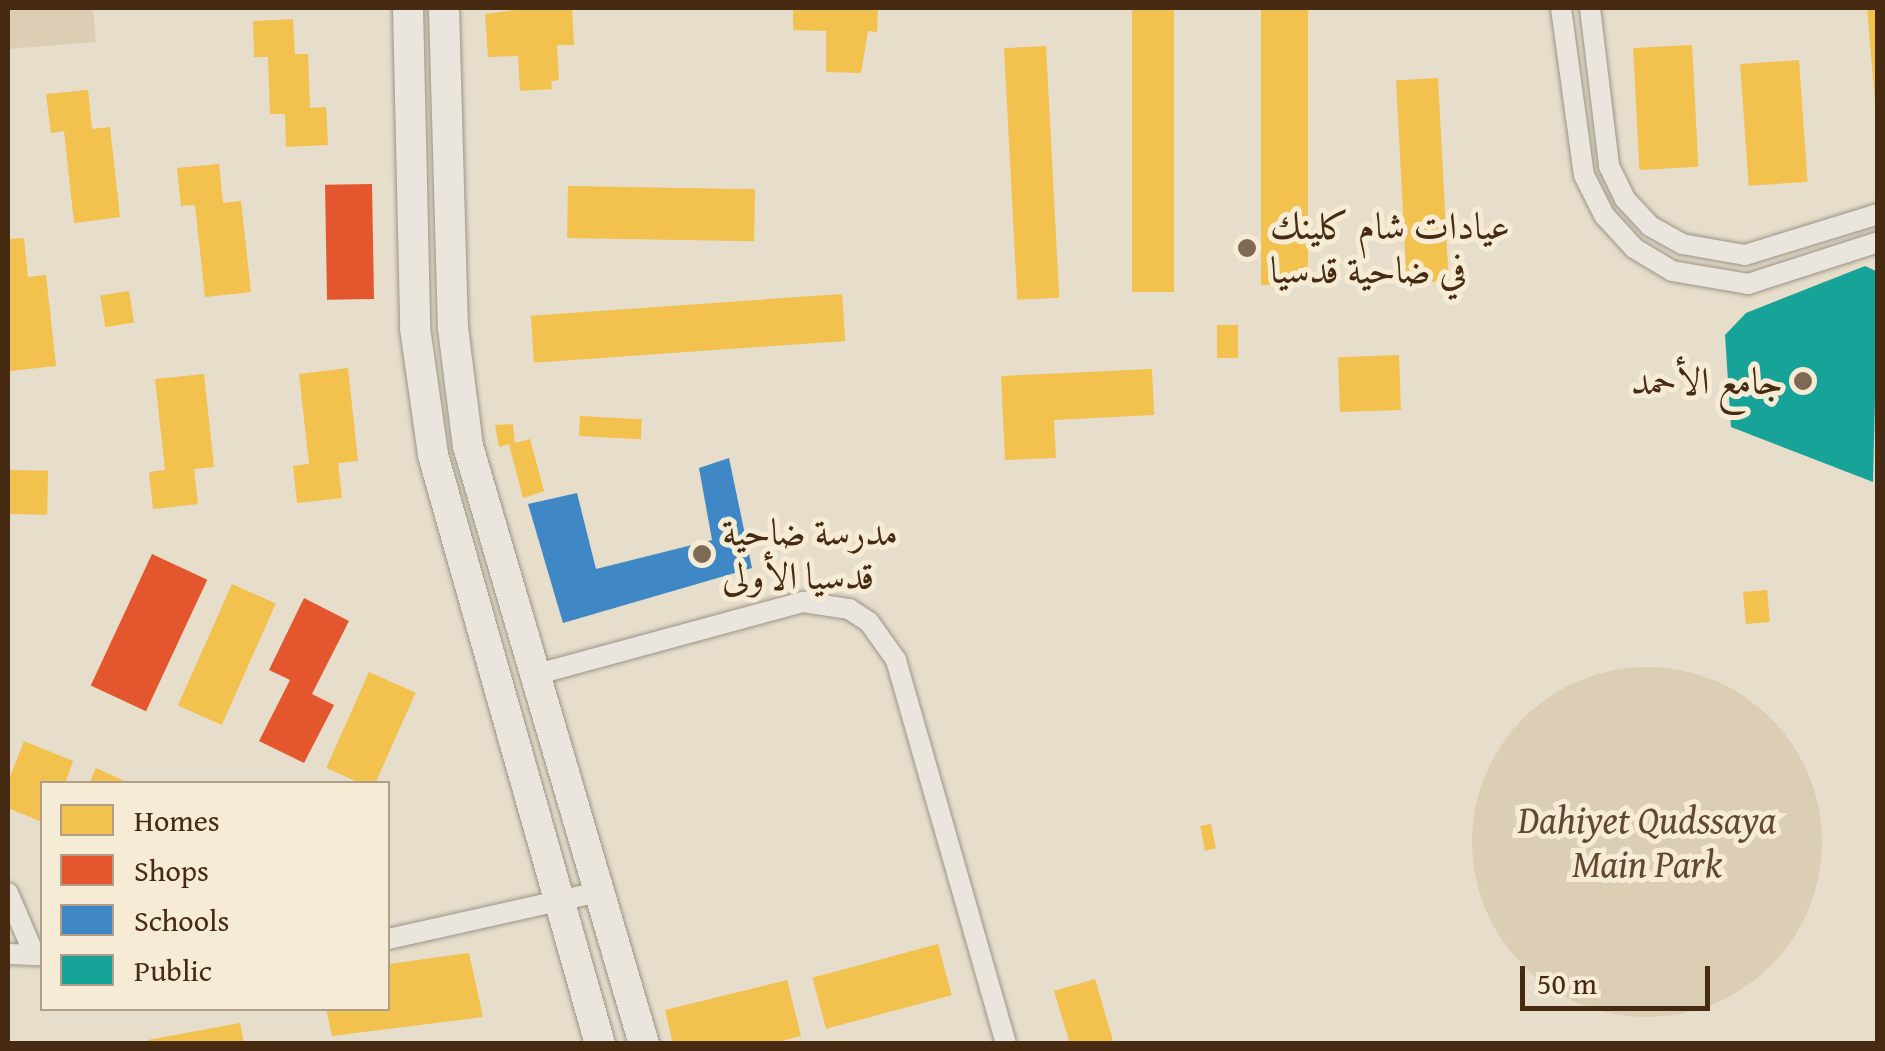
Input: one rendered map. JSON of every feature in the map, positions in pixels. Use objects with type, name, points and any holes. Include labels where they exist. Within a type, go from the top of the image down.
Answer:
[{"type":"main road","points":[[408,8],[420,366],[433,454],[600,1044]]},
{"type":"main road","points":[[444,8],[459,379],[483,511],[644,1044]]},
{"type":"main road","points":[[489,647],[522,638]]},
{"type":"main road","points":[[508,710],[538,688]]},
{"type":"street","points":[[1878,214],[1745,255],[1682,244],[1650,226],[1609,166],[1590,13],[1562,14],[1584,175],[1604,215],[1634,248],[1672,271],[1748,284],[1878,242]]},
{"type":"street","points":[[538,688],[803,602],[849,610],[868,622],[896,660],[1006,1044]]},
{"type":"street","points":[[390,939],[599,892]]},
{"type":"street","points":[[8,894],[38,954],[8,954]]},
{"type":"green space","points":[[8,8],[93,8],[96,42],[8,49]]},
{"type":"green space","name":"Dahiyet Qudssaya Main Park","points":[[1647,667],[1681,671],[1714,681],[1771,718],[1808,775],[1818,808],[1822,842],[1818,876],[1808,909],[1771,966],[1714,1003],[1681,1013],[1647,1017],[1613,1013],[1580,1003],[1523,966],[1486,909],[1476,876],[1472,842],[1476,808],[1486,775],[1523,718],[1580,681],[1613,671]]},
{"type":"building: Homes","points":[[572,8],[574,45],[557,45],[559,80],[551,81],[552,89],[520,91],[518,56],[488,57],[485,14]]},
{"type":"building: Homes","points":[[793,8],[878,8],[877,32],[868,31],[861,73],[826,72],[826,31],[793,30]]},
{"type":"building: Homes","points":[[1132,8],[1174,8],[1174,292],[1132,292]]},
{"type":"building: Homes","points":[[1261,8],[1308,8],[1308,285],[1261,285]]},
{"type":"building: Homes","points":[[1867,8],[1878,8],[1878,101],[1875,101]]},
{"type":"building: Homes","points":[[293,19],[295,54],[308,54],[310,108],[326,107],[328,145],[286,147],[285,114],[270,114],[268,57],[254,57],[253,21]]},
{"type":"building: Homes","points":[[1692,45],[1698,167],[1639,170],[1633,48]]},
{"type":"building: Homes","points":[[1046,46],[1059,298],[1017,300],[1004,48]]},
{"type":"building: Homes","points":[[1799,60],[1808,182],[1749,186],[1740,64]]},
{"type":"building: Homes","points":[[1438,78],[1449,281],[1407,283],[1396,80]]},
{"type":"building: Homes","points":[[88,90],[92,129],[110,127],[120,217],[74,223],[64,131],[51,133],[46,94]]},
{"type":"building: Homes","points":[[219,164],[223,203],[241,201],[251,292],[205,297],[195,205],[181,206],[177,168]]},
{"type":"building: Homes","points":[[568,186],[755,189],[754,241],[567,238]]},
{"type":"building: Homes","points":[[24,238],[28,277],[46,275],[56,366],[10,371],[8,239]]},
{"type":"building: Homes","points":[[129,291],[134,323],[105,327],[100,296]]},
{"type":"building: Homes","points":[[842,294],[845,341],[534,363],[531,316]]},
{"type":"building: Homes","points":[[1217,325],[1238,325],[1238,358],[1217,358]]},
{"type":"building: Homes","points":[[1399,355],[1401,410],[1340,412],[1338,357]]},
{"type":"building: Homes","points":[[348,368],[358,461],[338,463],[342,498],[297,503],[293,466],[309,464],[299,374]]},
{"type":"building: Homes","points":[[1152,369],[1154,415],[1054,420],[1056,458],[1005,460],[1001,376]]},
{"type":"building: Homes","points":[[204,374],[214,467],[194,469],[198,504],[153,509],[149,472],[165,470],[155,379]]},
{"type":"building: Homes","points":[[580,416],[642,419],[641,439],[579,436]]},
{"type":"building: Homes","points":[[513,424],[515,443],[530,439],[544,491],[523,498],[509,444],[499,447],[495,425]]},
{"type":"building: Homes","points":[[8,470],[48,471],[47,515],[8,514]]},
{"type":"building: Homes","points":[[232,584],[276,604],[222,725],[178,706]]},
{"type":"building: Homes","points":[[1767,590],[1770,622],[1746,624],[1743,592]]},
{"type":"building: Homes","points":[[369,672],[416,693],[376,781],[356,781],[326,768]]},
{"type":"building: Homes","points":[[24,741],[73,761],[66,781],[40,781],[40,821],[8,808],[8,782]]},
{"type":"building: Homes","points":[[96,768],[124,781],[90,781]]},
{"type":"building: Homes","points":[[1211,824],[1216,849],[1205,851],[1200,826]]},
{"type":"building: Homes","points":[[938,944],[952,995],[826,1029],[812,978]]},
{"type":"building: Homes","points":[[469,953],[483,1017],[332,1036],[327,1011],[390,1011],[390,964]]},
{"type":"building: Homes","points":[[1095,979],[1114,1044],[1070,1044],[1054,991]]},
{"type":"building: Homes","points":[[787,980],[801,1036],[770,1044],[673,1044],[665,1010]]},
{"type":"building: Homes","points":[[240,1023],[244,1044],[149,1044],[148,1040]]},
{"type":"building: Shops","points":[[372,184],[374,299],[327,300],[325,185]]},
{"type":"building: Shops","points":[[152,554],[207,580],[146,711],[91,685]]},
{"type":"building: Shops","points":[[304,598],[349,621],[312,694],[334,705],[304,763],[259,741],[290,680],[269,670]]},
{"type":"building: Schools","name":"مدرسة ضاحية قدسيا الأولى","points":[[729,458],[752,568],[563,623],[528,504],[577,493],[596,569],[712,540],[699,468]]},
{"type":"building: Public","name":"جامع الأحمد","points":[[1865,266],[1878,272],[1873,482],[1731,427],[1725,335],[1746,313]]},
{"type":"place","name":"عيادات شام كلينك في ضاحية قدسيا","points":[[1247,248]]},
{"type":"place","name":"جامع الأحمد","points":[[1803,381]]},
{"type":"place","name":"مدرسة ضاحية قدسيا الأولى","points":[[702,554]]}]
